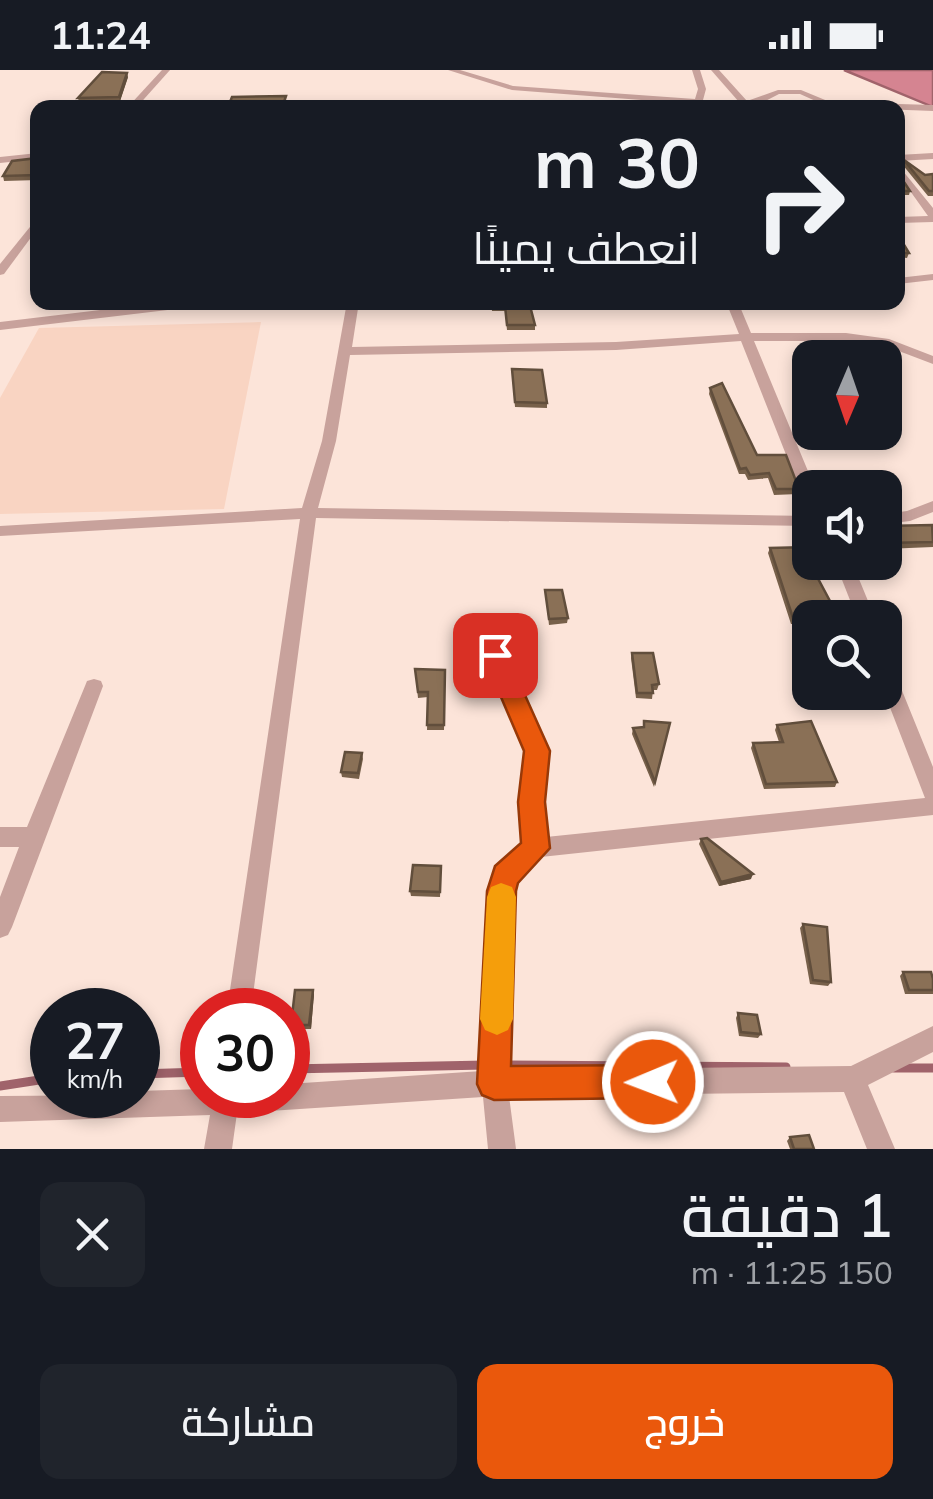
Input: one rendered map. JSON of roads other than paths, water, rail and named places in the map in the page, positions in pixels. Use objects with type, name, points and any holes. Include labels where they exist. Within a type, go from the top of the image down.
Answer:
[{"type":"street","points":[[138,100],[166,70]]},
{"type":"street","points":[[452,70],[512,88],[643,100]]},
{"type":"street","points":[[696,70],[702,89],[699,100]]},
{"type":"street","points":[[715,70],[742,100]]},
{"type":"street","points":[[760,100],[778,92],[802,92],[821,100]]},
{"type":"street","points":[[905,107],[933,108]]},
{"type":"street","points":[[905,158],[933,156]]},
{"type":"street","points":[[0,160],[30,157]]},
{"type":"street","points":[[905,178],[933,217]]},
{"type":"street","points":[[905,219],[933,217]]},
{"type":"street","points":[[0,272],[30,231]]},
{"type":"street","points":[[905,280],[933,278]]},
{"type":"street","points":[[0,326],[134,310]]},
{"type":"street","points":[[242,988],[309,513],[329,441],[352,310]]},
{"type":"street","points":[[735,310],[800,470]]},
{"type":"street","points":[[347,350],[616,346],[744,337],[866,340]]},
{"type":"street","points":[[902,345],[933,350]]},
{"type":"street","points":[[902,348],[933,360]]},
{"type":"street","points":[[902,517],[933,506]]},
{"type":"street","points":[[0,531],[309,513],[792,521]]},
{"type":"street","points":[[495,655],[537,751],[532,802],[536,848]]},
{"type":"street","points":[[0,927],[94,686]]},
{"type":"street","points":[[900,710],[933,793]]},
{"type":"street","points":[[502,1149],[494,1084],[502,891],[506,876],[536,848],[933,806]]},
{"type":"street","points":[[0,836],[34,837]]},
{"type":"street","points":[[310,1094],[494,1084],[852,1079],[933,1039]]},
{"type":"street","points":[[852,1079],[881,1149]]},
{"type":"street","points":[[0,1109],[180,1100]]},
{"type":"street","points":[[218,1149],[223,1118]]},
{"type":"waterway","points":[[310,1069],[486,1065]]},
{"type":"waterway","points":[[499,1065],[786,1067]]},
{"type":"waterway","points":[[894,1068],[933,1068]]},
{"type":"waterway","points":[[160,1073],[180,1073]]},
{"type":"waterway","points":[[0,1086],[30,1081]]}]
